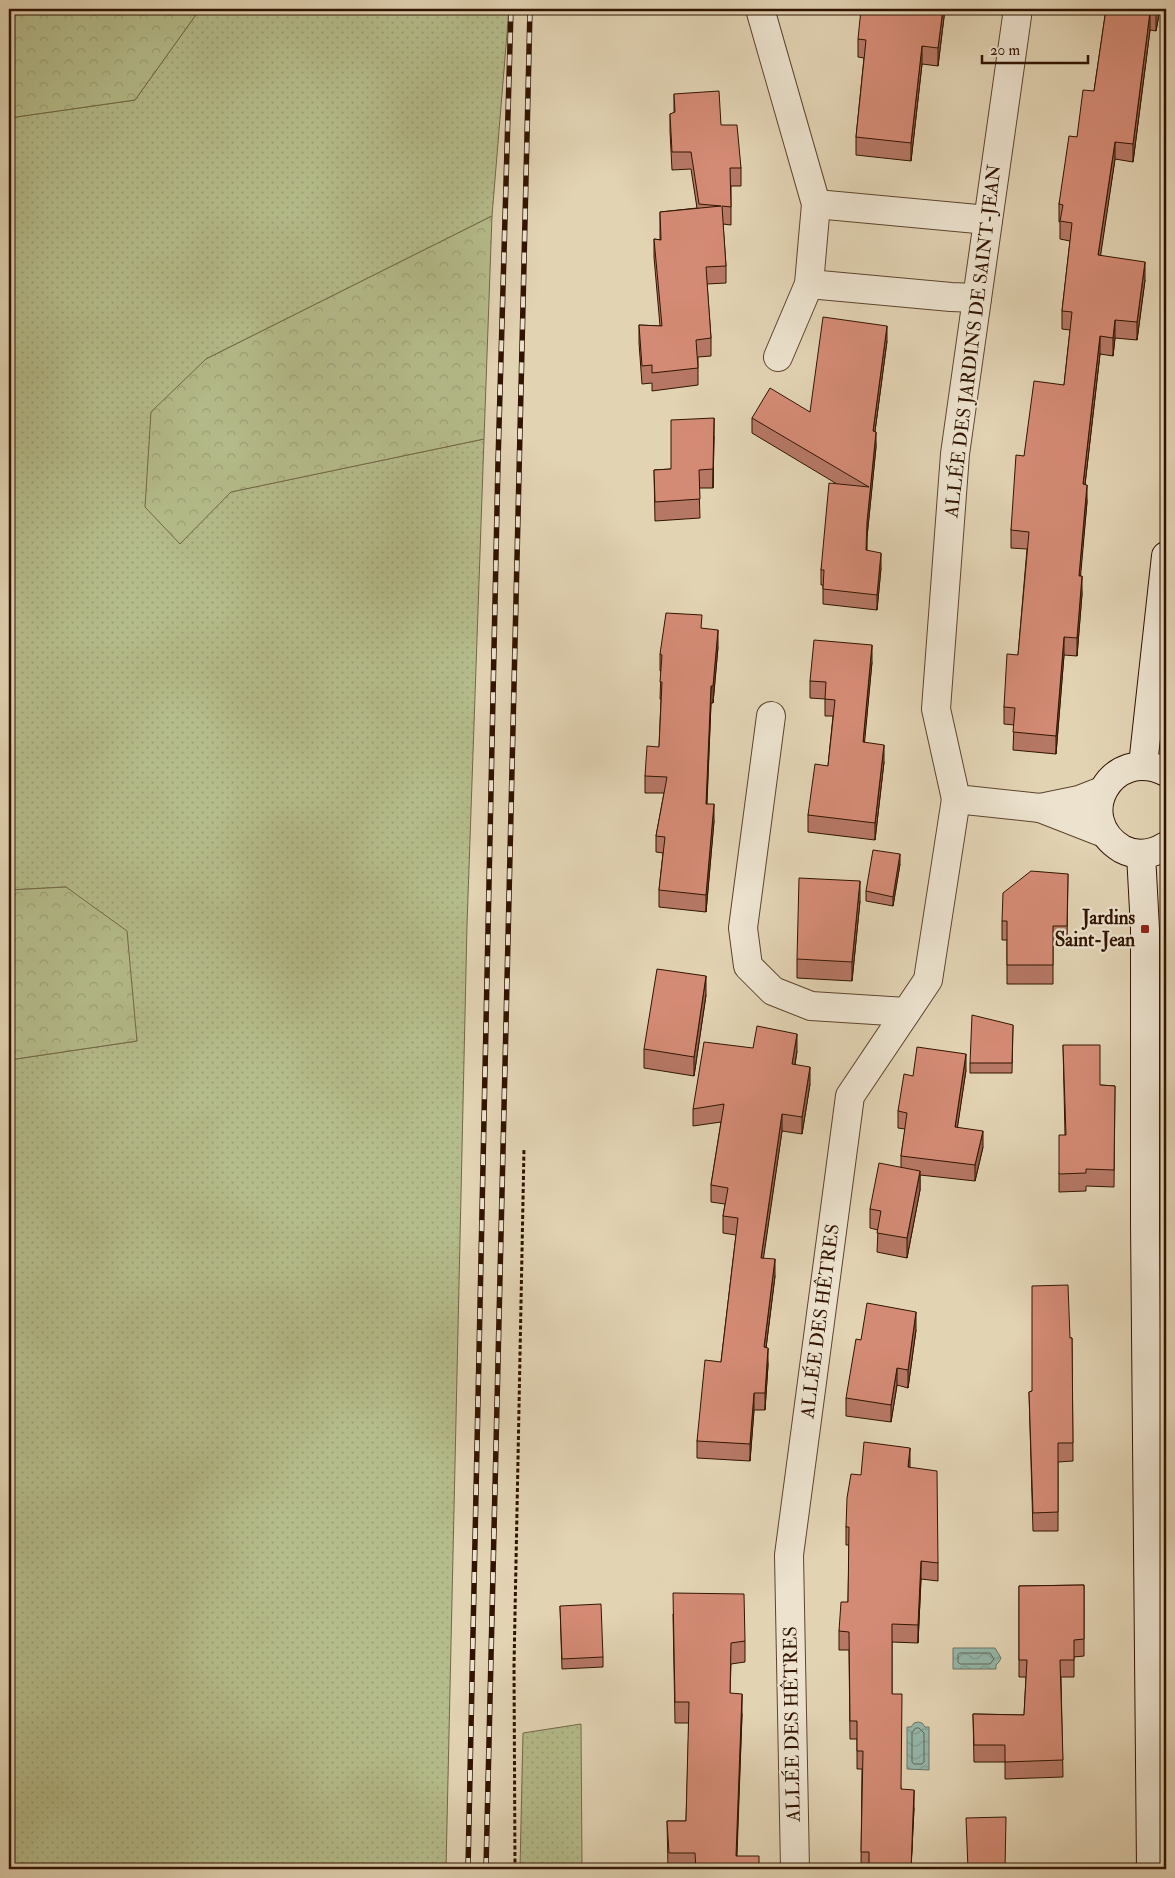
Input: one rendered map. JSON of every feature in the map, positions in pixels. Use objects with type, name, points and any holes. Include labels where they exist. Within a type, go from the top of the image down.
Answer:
[{"type":"street","points":[[760,9],[816,204],[809,284],[778,357]]},
{"type":"street","name":"ALLÉE DES JARDINS DE SAINT-JEAN","points":[[956,799],[936,709],[955,454],[1018,9]]},
{"type":"street","points":[[816,204],[988,220]]},
{"type":"street","points":[[809,284],[977,298]]},
{"type":"street","points":[[1151,1869],[1145,946],[1154,850],[1127,851],[1114,844],[1104,833],[1099,819],[1098,804],[1102,792],[1118,772],[1130,767],[1154,768],[1166,556]]},
{"type":"street","points":[[771,716],[743,928],[748,966],[773,991],[812,1006],[863,1011],[906,1012]]},
{"type":"street","points":[[1040,808],[1079,800],[1102,792]]},
{"type":"street","points":[[956,799],[1040,808],[1104,833]]},
{"type":"street","name":"ALLÉE DES HÊTRES","points":[[795,1869],[790,1546],[850,1096],[928,980],[956,799]]},
{"type":"path","points":[[515,1869],[514,1666],[524,1148]]},
{"type":"green space","points":[[9,9],[200,9],[135,100],[9,118]]},
{"type":"green space","points":[[200,9],[509,9],[492,216],[206,359],[180,543],[230,492],[484,439],[467,925],[446,1869],[9,1869],[9,1060],[137,1041],[66,887],[9,890],[9,118],[135,100]]},
{"type":"green space","points":[[492,216],[484,439],[231,492],[180,544],[145,507],[151,412],[206,359]]},
{"type":"green space","points":[[66,887],[127,931],[137,1041],[9,1060],[9,890]]},
{"type":"green space","points":[[581,1724],[582,1869],[520,1869],[523,1733]]},
{"type":"water","points":[[953,1648],[995,1648],[1001,1658],[996,1665],[996,1669],[953,1669]]},
{"type":"water","points":[[914,1723],[922,1723],[925,1727],[929,1727],[929,1770],[907,1769],[907,1727],[911,1727]]},
{"type":"building","points":[[861,9],[943,9],[938,48],[922,46],[911,143],[856,137],[866,40],[858,39]]},
{"type":"building","points":[[1106,9],[1157,9],[1156,13],[1150,12],[1133,144],[1115,142],[1098,255],[1145,262],[1137,322],[1115,320],[1113,338],[1100,336],[1083,484],[1087,485],[1079,576],[1082,576],[1077,638],[1064,637],[1056,736],[1013,732],[1015,708],[1004,707],[1007,654],[1018,655],[1029,532],[1011,530],[1016,455],[1024,456],[1034,381],[1064,385],[1072,312],[1062,311],[1072,223],[1060,221],[1063,205],[1059,204],[1069,136],[1077,137],[1083,90],[1094,91]]},
{"type":"building","points":[[719,91],[721,125],[737,125],[741,168],[730,168],[731,207],[722,206],[726,266],[706,267],[711,338],[696,340],[698,368],[652,373],[652,365],[642,366],[639,325],[662,326],[654,239],[661,240],[660,212],[721,206],[699,204],[691,152],[672,152],[670,114],[675,112],[674,94]]},
{"type":"building","points":[[823,317],[887,326],[873,431],[876,432],[867,522],[866,550],[881,553],[877,595],[823,589],[824,570],[821,570],[829,483],[869,487],[752,418],[770,388],[810,412]]},
{"type":"building","points":[[714,418],[713,469],[699,470],[700,499],[655,502],[654,470],[671,469],[671,420]]},
{"type":"building","points":[[666,613],[702,615],[701,628],[718,630],[713,686],[711,686],[706,804],[714,804],[706,895],[659,890],[665,837],[656,836],[667,777],[645,776],[647,746],[659,747],[662,682],[660,682],[662,655],[660,654]]},
{"type":"building","points":[[814,640],[872,645],[863,742],[884,745],[875,823],[808,815],[815,764],[828,766],[835,700],[825,699],[826,682],[810,681]]},
{"type":"building","points":[[873,850],[900,854],[893,897],[866,891]]},
{"type":"building","points":[[1031,871],[1068,874],[1067,926],[1053,926],[1053,965],[1007,965],[1007,921],[1002,921],[1003,893]]},
{"type":"building","points":[[799,878],[860,881],[852,962],[797,959]]},
{"type":"building","points":[[657,969],[706,976],[694,1057],[644,1049]]},
{"type":"building","points":[[972,1015],[1013,1025],[1012,1063],[970,1063]]},
{"type":"building","points":[[757,1026],[797,1034],[792,1064],[810,1067],[802,1117],[782,1114],[761,1258],[775,1259],[764,1347],[768,1348],[765,1393],[754,1393],[750,1444],[697,1441],[705,1360],[721,1362],[738,1218],[723,1216],[728,1188],[711,1185],[724,1104],[693,1109],[704,1042],[753,1048]]},
{"type":"building","points":[[1063,1045],[1100,1045],[1100,1085],[1115,1086],[1114,1170],[1086,1169],[1086,1173],[1059,1174],[1059,1135],[1066,1135]]},
{"type":"building","points":[[917,1047],[966,1054],[955,1127],[983,1131],[975,1165],[901,1156],[907,1113],[898,1111],[904,1074],[913,1076]]},
{"type":"building","points":[[879,1163],[920,1171],[907,1238],[877,1233],[881,1211],[870,1209]]},
{"type":"building","points":[[1068,1285],[1070,1338],[1072,1338],[1073,1443],[1058,1443],[1058,1512],[1033,1513],[1029,1392],[1032,1391],[1032,1286]]},
{"type":"building","points":[[867,1303],[916,1312],[908,1370],[897,1368],[891,1405],[846,1398],[856,1339],[861,1340]]},
{"type":"building","points":[[864,1442],[910,1448],[908,1467],[937,1471],[938,1563],[921,1561],[918,1625],[892,1624],[892,1694],[902,1694],[901,1789],[914,1790],[911,1869],[869,1869],[869,1852],[861,1852],[863,1751],[857,1751],[857,1721],[850,1721],[849,1632],[839,1631],[841,1602],[848,1602],[849,1527],[846,1527],[847,1498],[851,1474],[861,1475]]},
{"type":"building","points":[[1084,1585],[1084,1639],[1074,1640],[1074,1660],[1060,1660],[1063,1760],[1005,1762],[1005,1745],[974,1745],[973,1714],[1024,1715],[1027,1660],[1019,1660],[1019,1586]]},
{"type":"building","points":[[673,1593],[744,1594],[745,1641],[731,1643],[730,1693],[742,1694],[736,1856],[759,1856],[759,1869],[696,1869],[695,1853],[669,1853],[667,1821],[686,1821],[689,1702],[675,1702]]},
{"type":"building","points":[[601,1604],[603,1657],[562,1659],[560,1606]]},
{"type":"building","points":[[1006,1817],[1005,1869],[968,1869],[966,1818]]},
{"type":"railway","points":[[468,1869],[498,462],[511,9]]},
{"type":"railway","points":[[486,1869],[530,9]]},
{"type":"place","name":"Jardins Saint-Jean","points":[[1145,929]]}]
